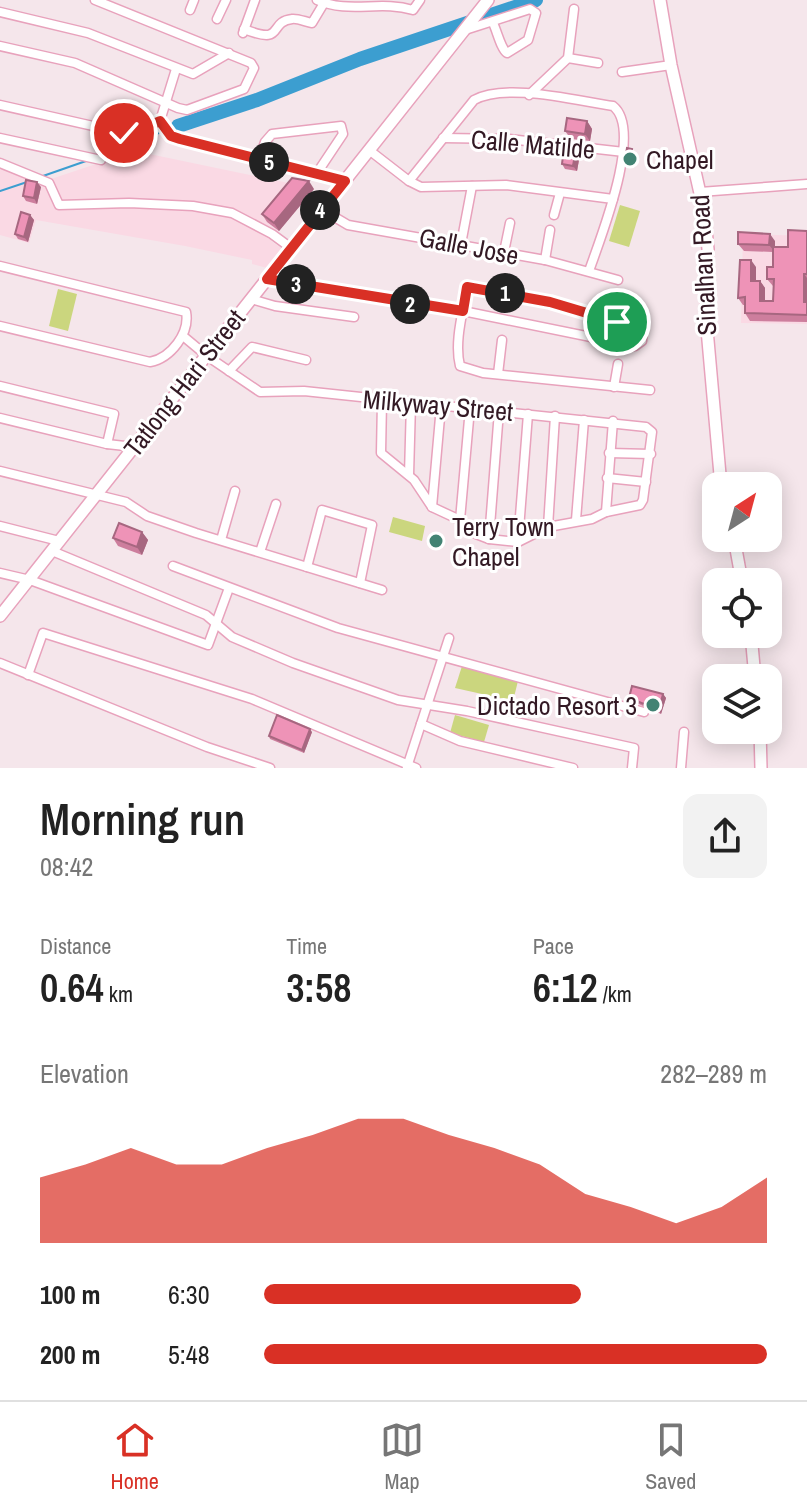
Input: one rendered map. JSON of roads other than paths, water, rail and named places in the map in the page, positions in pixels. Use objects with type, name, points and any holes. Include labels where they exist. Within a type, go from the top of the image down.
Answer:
[{"type":"street","points":[[0,46],[75,63],[187,110],[244,89],[254,68],[251,63],[95,0]]},
{"type":"street","points":[[190,10],[194,0]]},
{"type":"street","points":[[217,19],[226,0]]},
{"type":"street","points":[[255,0],[243,31],[263,36],[270,35],[285,21],[292,19],[312,23],[321,1],[340,7],[359,3],[413,10],[420,0]]},
{"type":"street","name":"Sinalhan Road","points":[[660,0],[671,65],[700,192],[708,249],[706,318],[719,472]]},
{"type":"street","name":"Tatlong Hari Street","points":[[0,616],[467,27],[482,3]]},
{"type":"street","points":[[467,27],[493,23],[530,9],[536,13],[528,40],[507,53],[493,23]]},
{"type":"street","points":[[529,95],[568,58],[574,9]]},
{"type":"street","points":[[0,12],[88,33],[193,74],[229,53]]},
{"type":"street","points":[[207,45],[212,33]]},
{"type":"street","points":[[568,58],[598,63]]},
{"type":"street","points":[[622,72],[671,65]]},
{"type":"street","points":[[176,69],[162,123],[171,136],[345,181]]},
{"type":"street","points":[[409,181],[474,100],[485,94],[529,95],[613,106],[620,111],[622,118],[624,152],[613,199],[589,271]]},
{"type":"street","points":[[0,105],[124,133],[162,123]]},
{"type":"street","points":[[259,159],[265,142],[272,134],[341,126],[343,134],[317,173]]},
{"type":"street","points":[[0,138],[101,160]]},
{"type":"street","name":"Calle Matilde","points":[[443,138],[509,139],[624,152]]},
{"type":"street","points":[[369,150],[421,187],[506,185],[613,199]]},
{"type":"street","points":[[0,163],[49,183],[59,205],[129,203],[193,206],[232,213],[291,248]]},
{"type":"street","points":[[700,192],[807,184]]},
{"type":"street","points":[[461,244],[472,186]]},
{"type":"street","points":[[554,215],[560,193]]},
{"type":"street","name":"Galle Jose","points":[[321,209],[348,225],[545,260],[618,280]]},
{"type":"street","points":[[504,252],[510,223]]},
{"type":"street","points":[[545,260],[550,230]]},
{"type":"street","points":[[0,266],[186,312],[188,323],[183,336],[158,360],[150,362],[0,326]]},
{"type":"street","points":[[267,279],[463,311],[635,346],[642,341],[644,334],[639,324],[617,322],[550,302],[467,287],[463,311],[457,355],[460,366],[498,374],[650,390]]},
{"type":"street","points":[[251,299],[275,306],[354,317]]},
{"type":"street","name":"Milkyway Street","points":[[183,336],[260,392],[293,390],[613,421],[646,427],[652,432],[651,454]]},
{"type":"street","points":[[498,374],[502,340]]},
{"type":"street","points":[[229,371],[252,347],[306,360]]},
{"type":"street","points":[[614,387],[618,364]]},
{"type":"street","points":[[0,386],[114,414],[107,444]]},
{"type":"street","points":[[382,401],[381,453],[409,475],[432,507],[489,539],[518,542],[548,527],[592,519],[606,512],[640,505],[651,454],[609,453]]},
{"type":"street","points":[[409,475],[411,403]]},
{"type":"street","points":[[432,507],[441,406]]},
{"type":"street","points":[[460,520],[470,408]]},
{"type":"street","points":[[489,539],[499,411]]},
{"type":"street","points":[[518,542],[528,414]]},
{"type":"street","points":[[548,527],[555,416]]},
{"type":"street","points":[[0,418],[107,444],[134,447]]},
{"type":"street","points":[[576,520],[584,420]]},
{"type":"street","points":[[606,512],[613,421]]},
{"type":"street","points":[[0,471],[126,502],[147,516],[382,590]]},
{"type":"street","points":[[607,478],[646,482]]},
{"type":"street","points":[[221,540],[235,491]]},
{"type":"street","points":[[260,552],[276,504]]},
{"type":"street","points":[[307,567],[322,510],[372,525],[360,583]]},
{"type":"street","points":[[0,526],[56,546],[206,615],[232,637],[293,663],[398,700],[467,711],[634,748],[632,768]]},
{"type":"street","points":[[173,566],[338,628],[644,712]]},
{"type":"street","points":[[0,573],[30,580],[208,645],[229,588]]},
{"type":"street","points":[[28,675],[43,633],[252,699],[410,767],[449,638]]},
{"type":"street","points":[[0,663],[207,747],[270,768]]},
{"type":"street","points":[[421,724],[460,741],[573,768]]},
{"type":"street","points":[[681,768],[684,732]]},
{"type":"street","points":[[760,744],[761,768]]},
{"type":"waterway","points":[[178,126],[257,100],[360,59],[536,0]]},
{"type":"waterway","points":[[170,129],[178,126]]},
{"type":"waterway","points":[[99,156],[164,131]]},
{"type":"waterway","points":[[43,176],[86,161]]},
{"type":"waterway","points":[[0,191],[33,180]]},
{"type":"place","name":"Chapel","points":[[630,159]]},
{"type":"place","name":"Terry Town Chapel","points":[[436,541]]},
{"type":"place","name":"Dictado Resort 3","points":[[653,705]]}]
